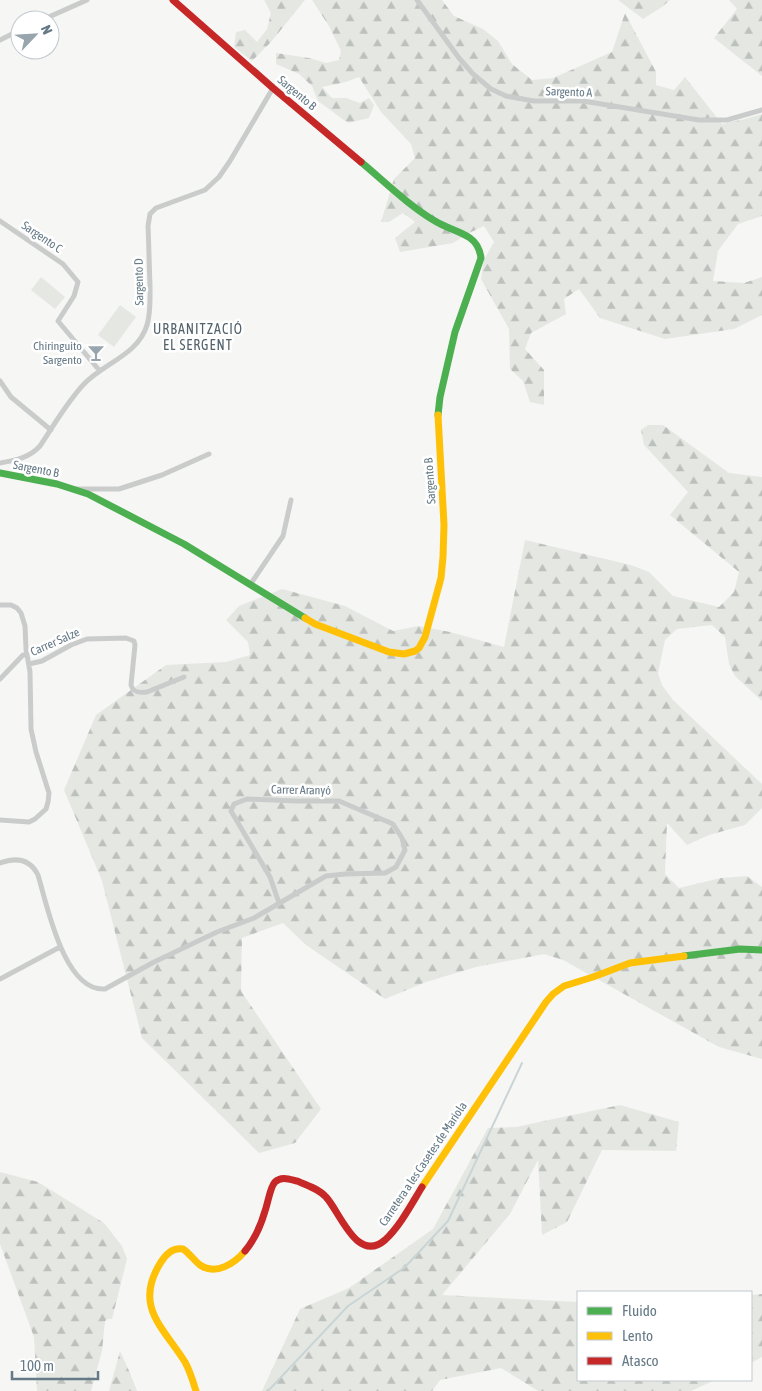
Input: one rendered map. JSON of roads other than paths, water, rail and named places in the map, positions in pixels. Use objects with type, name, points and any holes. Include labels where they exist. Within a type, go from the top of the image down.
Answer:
[{"type":"street","points":[[60,12],[87,0]]},
{"type":"street","name":"Sargento B","points":[[0,473],[57,484],[88,494],[184,544],[308,621],[379,649],[404,654],[419,648],[425,637],[441,578],[443,557],[444,525],[438,414],[440,397],[455,332],[481,258],[480,252],[474,241],[464,234],[436,222],[420,210],[273,88],[173,0]]},
{"type":"street","name":"Sargento A","points":[[417,0],[459,58],[473,74],[491,89],[506,96],[534,101],[583,101],[610,104],[643,112],[698,120],[727,120],[762,110]]},
{"type":"street","name":"Sargento D","points":[[0,463],[29,456],[40,446],[75,393],[99,370],[129,352],[141,338],[147,325],[150,308],[148,226],[150,214],[156,208],[200,192],[215,182],[230,161],[273,88]]},
{"type":"street","name":"Sargento C","points":[[0,221],[63,264],[78,282],[74,296],[58,321],[99,370]]},
{"type":"street","points":[[0,381],[11,396],[51,430]]},
{"type":"street","points":[[73,489],[119,489],[162,475],[210,454]]},
{"type":"street","points":[[250,585],[284,536],[290,500]]},
{"type":"street","points":[[0,605],[11,605],[17,608],[21,613],[25,626],[30,672],[31,729],[49,793],[46,809],[42,814],[29,822],[0,820]]},
{"type":"street","name":"Carrer Salze","points":[[28,664],[42,661],[82,640],[92,638],[126,638],[134,641],[135,645],[131,685],[135,692],[147,692],[184,677]]},
{"type":"street","points":[[0,678],[27,652]]},
{"type":"street","name":"Carrer Aranyó","points":[[0,863],[16,860],[31,864],[38,875],[60,947],[71,968],[90,986],[105,989],[172,953],[217,932],[254,918],[326,876],[385,873],[396,867],[405,850],[402,838],[394,824],[339,801],[246,799],[234,804],[231,812],[270,877],[279,903]]},
{"type":"street","points":[[0,979],[60,947]]},
{"type":"street","name":"Carretera a les Casetes de Mariola","points":[[196,1391],[186,1364],[157,1323],[151,1307],[150,1295],[154,1278],[167,1255],[172,1250],[183,1248],[199,1265],[212,1270],[231,1264],[243,1254],[253,1240],[273,1185],[280,1178],[288,1178],[310,1186],[322,1193],[358,1242],[375,1246],[393,1231],[546,1002],[558,989],[630,963],[740,949],[762,950]]},
{"type":"waterway","points":[[268,1391],[348,1306],[404,1268],[448,1221],[522,1063]]},
{"type":"place","name":"Chiringuito Sargento","points":[[96,353]]},
{"type":"district","name":"URBANITZACIÓ EL SERGENT","points":[[198,338]]}]
